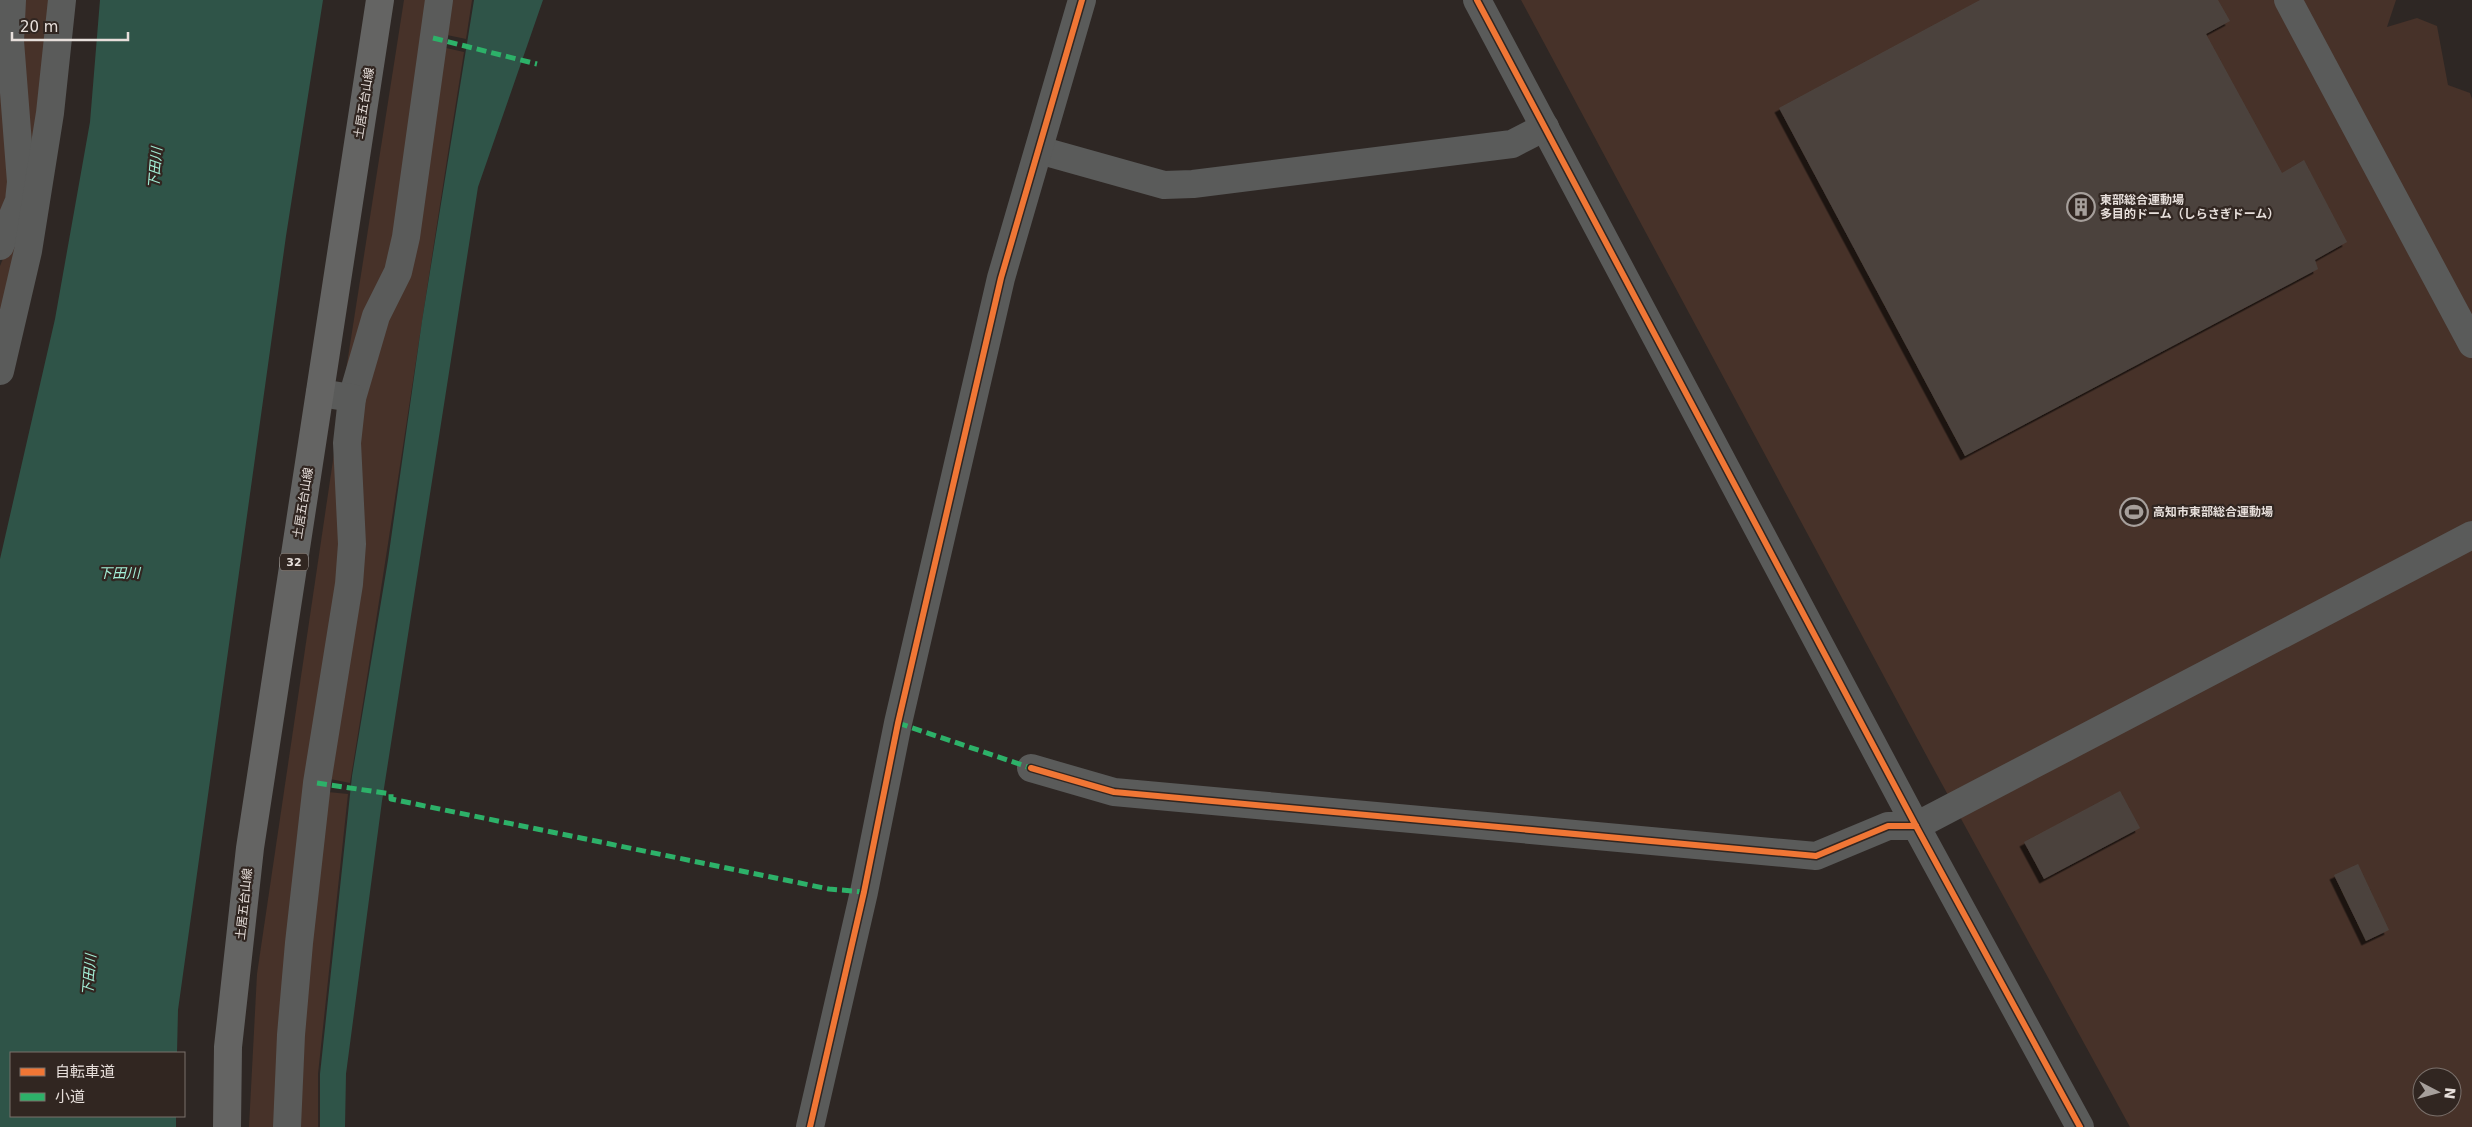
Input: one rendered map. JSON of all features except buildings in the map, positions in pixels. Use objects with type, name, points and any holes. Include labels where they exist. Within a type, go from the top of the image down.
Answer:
[{"type":"main road","name":"土居五台山線","points":[[227,1127],[228,1047],[250,848],[380,0]]},
{"type":"street","points":[[12,0],[10,41],[21,182],[28,195]]},
{"type":"street","points":[[0,371],[28,251],[28,195],[50,113],[62,0]]},
{"type":"street","points":[[287,1127],[296,971],[316,792],[349,584],[352,544],[347,443],[352,398],[376,316],[398,272],[406,237],[439,0]]},
{"type":"street","points":[[810,1127],[864,892],[898,723],[1001,278],[1082,0]]},
{"type":"street","points":[[1477,0],[1916,826],[2080,1127]]},
{"type":"street","points":[[2288,0],[2472,344]]},
{"type":"street","points":[[1039,150],[1164,185],[1193,184],[1512,144],[1545,127]]},
{"type":"street","points":[[0,246],[19,201],[28,195]]},
{"type":"street","points":[[320,392],[352,398]]},
{"type":"street","points":[[1031,768],[1114,792],[1816,856],[1881,829],[1916,826],[2472,535]]},
{"type":"shaded area","points":[[0,0],[12,169],[0,222]]},
{"type":"shaded area","points":[[19,0],[51,0],[32,169]]},
{"type":"shaded area","points":[[404,0],[430,0],[393,243],[382,282],[344,383]]},
{"type":"shaded area","points":[[447,0],[472,0],[466,39],[447,35]]},
{"type":"shaded area","name":"高知市東部総合運動場","points":[[1521,0],[2396,0],[2387,27],[2417,18],[2437,26],[2448,85],[2470,93],[2472,99],[2472,1127],[2130,1127],[1931,764]]},
{"type":"shaded area","points":[[446,48],[464,52],[350,783],[330,779],[354,465],[363,396]]},
{"type":"shaded area","points":[[24,208],[0,331],[0,266]]},
{"type":"shaded area","points":[[340,413],[344,523],[282,1127],[249,1127],[257,974]]},
{"type":"shaded area","points":[[328,792],[348,794],[318,1074],[318,1127],[293,1127]]},
{"type":"water","name":"下田川","points":[[100,0],[323,0],[286,236],[178,1010],[177,1052],[10,1052],[10,1117],[176,1117],[176,1127],[0,1127],[0,559],[55,319],[90,122]]},
{"type":"water","points":[[474,0],[543,0],[478,187],[382,801],[346,1074],[345,1127],[320,1127],[320,1074],[352,776],[388,560],[422,321]]},
{"type":"marked path","points":[[433,38],[537,64]]},
{"type":"marked path","points":[[898,723],[1031,768]]},
{"type":"marked path","points":[[317,783],[391,794],[391,799],[829,889],[864,892]]},
{"type":"cycle path","points":[[810,1127],[864,892],[898,723],[1001,278],[1082,0]]},
{"type":"cycle path","points":[[1477,0],[1916,826],[2080,1127]]},
{"type":"cycle path","points":[[1031,768],[1114,792],[1816,856],[1888,826],[1916,826]]},
{"type":"place","name":"東部総合運動場 多目的ドーム（しらさぎドーム）","points":[[2081,207]]},
{"type":"place","name":"高知市東部総合運動場","points":[[2134,512]]}]
